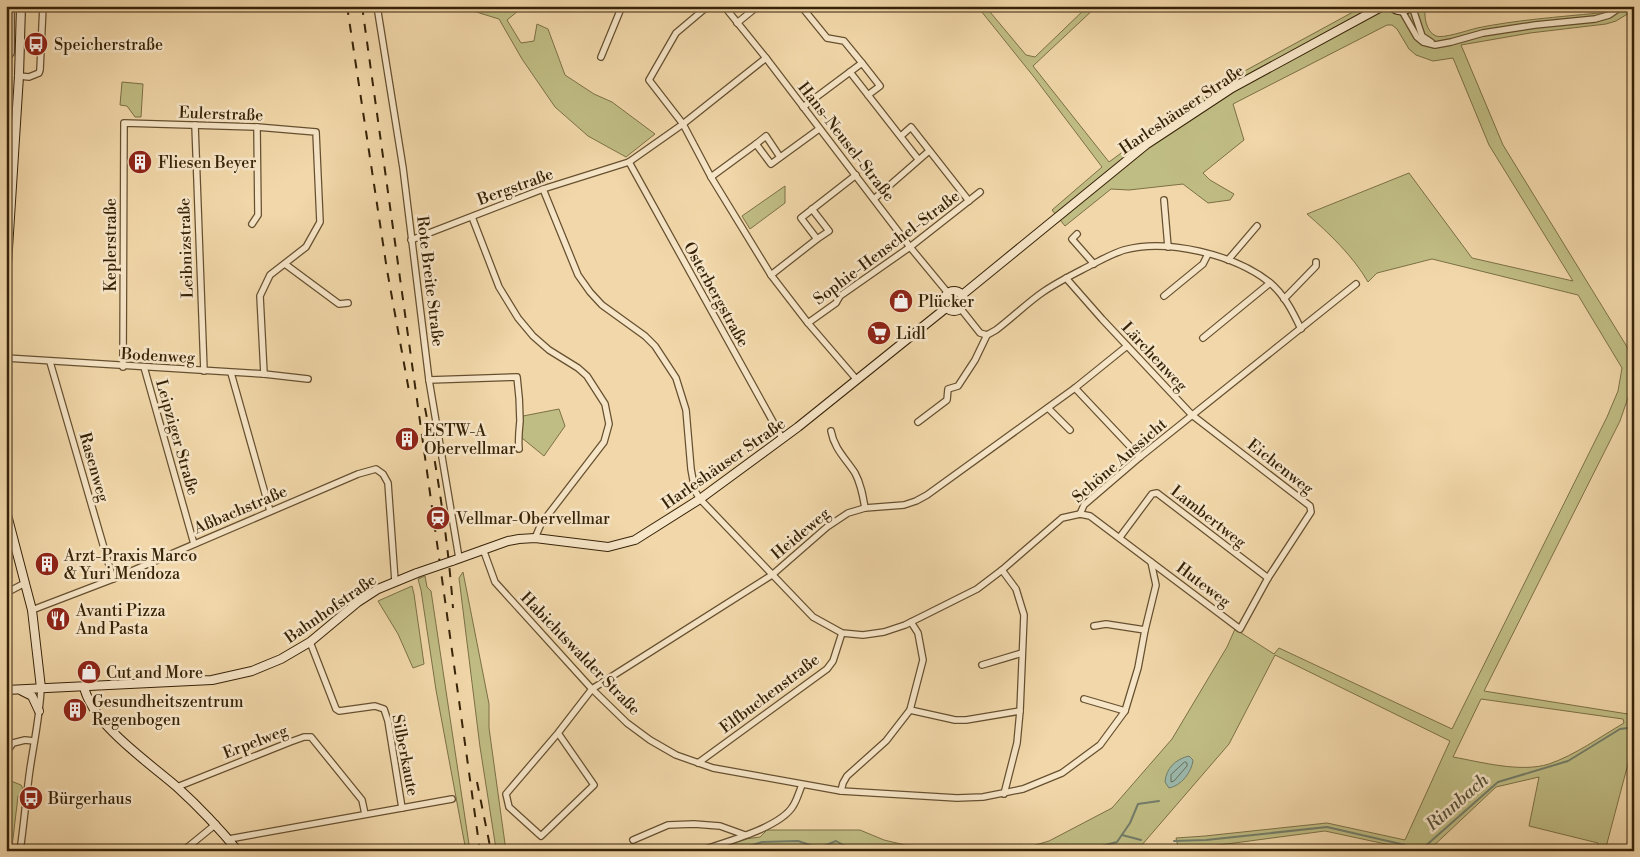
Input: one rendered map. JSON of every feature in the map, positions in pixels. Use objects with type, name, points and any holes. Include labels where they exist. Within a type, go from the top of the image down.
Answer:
[{"type":"main road","points":[[6,280],[19,76],[21,6]]},
{"type":"main road","name":"Harleshäuser Straße","points":[[963,296],[1147,144],[1232,88],[1383,6]]},
{"type":"main road","points":[[1391,6],[1402,11],[1412,6]]},
{"type":"main road","points":[[955,291],[963,296],[964,305],[961,309],[953,312],[946,308],[944,300],[948,293],[955,291]]},
{"type":"main road","name":"Harleshäuser Straße","points":[[483,549],[508,541],[536,538],[608,547],[635,540],[700,499],[782,438],[946,308]]},
{"type":"main road","points":[[6,511],[32,610],[41,688]]},
{"type":"main road","name":"Bahnhofstraße","points":[[6,690],[212,680],[252,671],[281,659],[310,642],[358,602],[378,589],[483,549]]},
{"type":"main road","points":[[84,686],[89,703],[107,727],[177,787],[216,824],[238,851]]},
{"type":"main road","points":[[20,690],[32,696],[39,711]]},
{"type":"street","points":[[6,60],[11,53],[11,6]]},
{"type":"street","points":[[19,76],[29,77],[39,73],[43,6]]},
{"type":"street","name":"Rote Breite Straße","points":[[377,6],[403,168],[429,380],[456,559]]},
{"type":"street","points":[[601,57],[622,6]]},
{"type":"street","points":[[708,6],[676,33],[649,80],[683,124],[711,177],[771,275],[808,323],[857,380]]},
{"type":"street","name":"Hans-Neusel-Straße","points":[[724,6],[910,247],[948,293]]},
{"type":"street","points":[[737,23],[758,6]]},
{"type":"street","points":[[801,6],[827,38],[844,41],[880,86],[868,95]]},
{"type":"street","points":[[1412,6],[1422,36],[1435,45]]},
{"type":"street","points":[[1402,11],[1417,37],[1423,42],[1435,45],[1483,32],[1595,19],[1609,15],[1622,6]]},
{"type":"street","name":"Bergstraße","points":[[411,240],[543,189],[629,162],[683,124],[766,58]]},
{"type":"street","points":[[803,107],[862,63]]},
{"type":"street","points":[[850,72],[918,159]]},
{"type":"street","name":"Eulerstraße","points":[[124,123],[257,127],[316,132],[320,222],[306,247],[285,264]]},
{"type":"street","name":"Keplerstraße","points":[[124,123],[124,367]]},
{"type":"street","name":"Leibnizstraße","points":[[195,125],[204,371]]},
{"type":"street","points":[[252,224],[258,215],[257,127]]},
{"type":"street","points":[[901,136],[911,127],[969,201]]},
{"type":"street","points":[[756,144],[771,164],[819,129]]},
{"type":"street","points":[[711,177],[766,136],[780,157]]},
{"type":"street","points":[[874,198],[918,159],[929,152]]},
{"type":"street","name":"Osterbergstraße","points":[[629,162],[782,438]]},
{"type":"street","points":[[817,239],[801,218],[856,175]]},
{"type":"street","points":[[543,189],[578,275],[602,305],[645,336],[655,346],[676,378],[686,410],[691,469],[695,491],[700,499]]},
{"type":"street","name":"Sophie-Henschel-Straße","points":[[808,323],[836,303],[840,296],[910,247],[980,192]]},
{"type":"street","points":[[1164,200],[1168,248]]},
{"type":"street","points":[[771,275],[829,231],[812,209]]},
{"type":"street","points":[[472,216],[499,287],[518,318],[533,336],[549,350],[588,376],[605,404],[609,424],[604,442],[541,524],[536,538]]},
{"type":"street","points":[[1228,260],[1257,226]]},
{"type":"street","points":[[1077,234],[1072,239],[1094,264]]},
{"type":"street","points":[[918,422],[947,400],[948,389],[958,386],[975,360],[987,335],[996,330],[1043,292],[1066,278],[1124,250],[1168,248],[1208,254],[1228,260],[1252,271],[1270,283],[1284,299],[1301,329]]},
{"type":"street","points":[[1164,296],[1203,264],[1208,254]]},
{"type":"street","points":[[1284,299],[1316,266],[1316,262]]},
{"type":"street","points":[[264,374],[260,296],[270,275],[285,264],[339,304],[348,303]]},
{"type":"street","name":"Lärchenweg","points":[[1066,278],[1192,415]]},
{"type":"street","points":[[1203,338],[1270,283]]},
{"type":"street","name":"Schöne Aussicht","points":[[700,499],[813,617],[842,633],[863,635],[884,632],[911,622],[977,589],[1062,518],[1080,514],[1084,505],[1140,457],[1356,284]]},
{"type":"street","points":[[961,309],[980,333],[987,335]]},
{"type":"street","name":"Heideweg","points":[[558,733],[594,784],[540,836],[509,807],[506,794],[558,733],[592,689],[772,575],[827,527],[848,513],[865,508],[904,505],[927,495],[1075,388],[1127,346]]},
{"type":"street","name":"Bodenweg","points":[[6,358],[124,367],[264,374],[308,379]]},
{"type":"street","name":"Rasenweg","points":[[50,362],[113,579]]},
{"type":"street","name":"Leipziger Straße","points":[[144,367],[194,544]]},
{"type":"street","points":[[231,373],[270,511]]},
{"type":"street","points":[[429,380],[517,377],[520,396],[519,449]]},
{"type":"street","points":[[1075,388],[1140,457]]},
{"type":"street","points":[[1048,408],[1070,430]]},
{"type":"street","name":"Eichenweg","points":[[1192,415],[1310,506],[1311,512],[1268,578],[1240,629]]},
{"type":"street","points":[[831,431],[838,451],[859,482],[863,492],[865,508]]},
{"type":"street","name":"Aßbachstraße","points":[[32,610],[113,579],[358,474],[376,469],[383,474],[388,482],[395,581]]},
{"type":"street","name":"Lambertweg","points":[[1120,537],[1152,494],[1158,493],[1268,578]]},
{"type":"street","points":[[1080,514],[1090,516],[1151,562]]},
{"type":"street","name":"Habichtswalder Straße","points":[[483,549],[495,582],[592,689],[627,723],[650,740],[676,755],[713,768],[841,791],[957,798],[983,797],[1023,790],[1062,773],[1100,745],[1125,711],[1138,668],[1156,586],[1151,562]]},
{"type":"street","name":"Huteweg","points":[[1151,562],[1240,629]]},
{"type":"street","points":[[1002,570],[1016,589],[1024,614],[1017,743],[1004,794]]},
{"type":"street","points":[[6,593],[25,583]]},
{"type":"street","points":[[841,791],[847,776],[886,741],[910,710],[922,660],[918,633],[911,622]]},
{"type":"street","points":[[1094,626],[1106,624],[1145,630]]},
{"type":"street","name":"Elfbuchenstraße","points":[[698,763],[827,669],[833,661],[842,633]]},
{"type":"street","name":"Silberkaute","points":[[310,642],[336,709],[339,711],[375,706],[384,709],[388,722],[402,808]]},
{"type":"street","points":[[982,665],[1022,653]]},
{"type":"street","points":[[20,851],[26,818],[28,782],[41,688]]},
{"type":"street","points":[[1084,699],[1125,711]]},
{"type":"street","points":[[910,710],[955,720],[966,720],[1020,711]]},
{"type":"street","name":"Erpelweg","points":[[177,787],[304,736],[311,737],[362,800],[365,814]]},
{"type":"street","points":[[6,753],[13,743],[25,740],[34,741]]},
{"type":"street","points":[[699,851],[778,821],[792,808],[802,785]]},
{"type":"street","name":"Silberkaute","points":[[229,840],[452,799]]},
{"type":"street","points":[[184,851],[216,824]]},
{"type":"street","points":[[633,840],[668,825],[720,826],[745,835]]},
{"type":"shaded area","points":[[468,6],[524,6],[507,20],[521,43],[534,41],[537,24],[548,29],[565,75],[594,94],[612,102],[655,134],[626,157],[588,136],[555,107],[522,59],[499,19],[473,11]]},
{"type":"shaded area","points":[[977,6],[985,6],[1026,55],[1035,57],[1088,6],[1097,6],[1033,66],[1109,162],[1174,114],[1241,73],[1364,6],[1426,6],[1425,18],[1428,27],[1433,34],[1439,37],[1507,23],[1599,13],[1613,6],[1634,6],[1634,17],[1629,13],[1616,21],[1606,24],[1530,33],[1461,45],[1503,145],[1629,350],[1633,350],[1634,347],[1634,380],[1620,421],[1484,691],[1634,715],[1634,741],[1605,851],[1597,851],[1598,843],[1529,826],[1539,777],[1496,787],[1428,851],[1404,851],[1404,848],[1325,831],[1204,847],[1178,847],[1176,838],[1327,823],[1405,840],[1450,741],[1275,655],[1229,744],[1141,846],[1131,851],[710,851],[745,839],[760,837],[767,830],[860,830],[884,840],[905,845],[977,849],[1032,846],[1049,841],[1112,808],[1172,739],[1227,647],[1235,629],[1274,654],[1279,648],[1452,729],[1607,417],[1618,391],[1622,368],[1578,295],[1432,259],[1377,273],[1368,282],[1340,245],[1307,214],[1409,173],[1472,258],[1573,281],[1489,145],[1453,58],[1433,61],[1416,55],[1409,49],[1397,29],[1392,25],[1387,25],[1233,104],[1244,140],[1203,173],[1210,180],[1234,194],[1230,200],[1208,203],[1183,184],[1129,190],[1111,189],[1065,226],[1052,210],[1102,167]],"holes":[[[1481,699],[1623,719],[1624,723],[1578,751],[1549,764],[1514,767],[1453,757]]]},
{"type":"shaded area","points":[[122,82],[143,84],[141,117],[135,117],[127,106],[120,105]]},
{"type":"shaded area","points":[[785,186],[785,203],[750,229],[742,216]]},
{"type":"shaded area","points":[[559,409],[565,426],[544,456],[522,438],[523,416]]},
{"type":"shaded area","points":[[463,572],[489,704],[489,728],[506,851],[497,851],[496,849],[480,747],[459,578]]},
{"type":"shaded area","points":[[425,576],[427,587],[431,591],[470,851],[466,851],[436,690],[418,579]]},
{"type":"shaded area","points":[[412,586],[424,664],[413,668],[398,634],[378,601]]},
{"type":"shaded area","points":[[6,779],[21,785],[23,789],[22,796],[18,796],[12,847],[16,848],[16,851],[6,851]]},
{"type":"water","points":[[1189,756],[1193,760],[1188,774],[1178,784],[1169,788],[1165,782],[1167,772],[1180,759]]},
{"type":"waterway","name":"Rinnbach","points":[[1413,847],[1422,849],[1498,782],[1568,761],[1620,729],[1628,728]]},
{"type":"waterway","name":"Rinnbach","points":[[1082,851],[1117,842],[1130,823],[1138,804],[1159,801]]},
{"type":"waterway","points":[[1174,841],[1206,840],[1327,827],[1405,845]]},
{"type":"waterway","name":"Rinnbach","points":[[1122,835],[1141,840]]},
{"type":"waterway","name":"Rinnbach","points":[[734,851],[762,842],[798,841],[819,848],[836,841],[854,851]]},
{"type":"railway","points":[[347,6],[387,270],[409,391]]},
{"type":"railway","points":[[362,6],[480,851]]},
{"type":"railway","points":[[425,408],[442,508],[453,608]]},
{"type":"railway","points":[[477,782],[491,851]]},
{"type":"place","name":"Speicherstraße","points":[[36,44]]},
{"type":"place","name":"Fliesen Beyer","points":[[140,162]]},
{"type":"place","name":"Plücker","points":[[901,301]]},
{"type":"place","name":"Lidl","points":[[879,333]]},
{"type":"place","name":"ESTW-A Obervellmar","points":[[407,439]]},
{"type":"place","name":"Vellmar-Obervellmar","points":[[438,518]]},
{"type":"place","name":"Arzt-Praxis Marco & Yuri Mendoza","points":[[47,564]]},
{"type":"place","name":"Avanti Pizza And Pasta","points":[[58,619]]},
{"type":"place","name":"Cut and More","points":[[89,672]]},
{"type":"place","name":"Gesundheitszentrum Regenbogen","points":[[75,710]]},
{"type":"place","name":"Bürgerhaus","points":[[31,798]]}]
